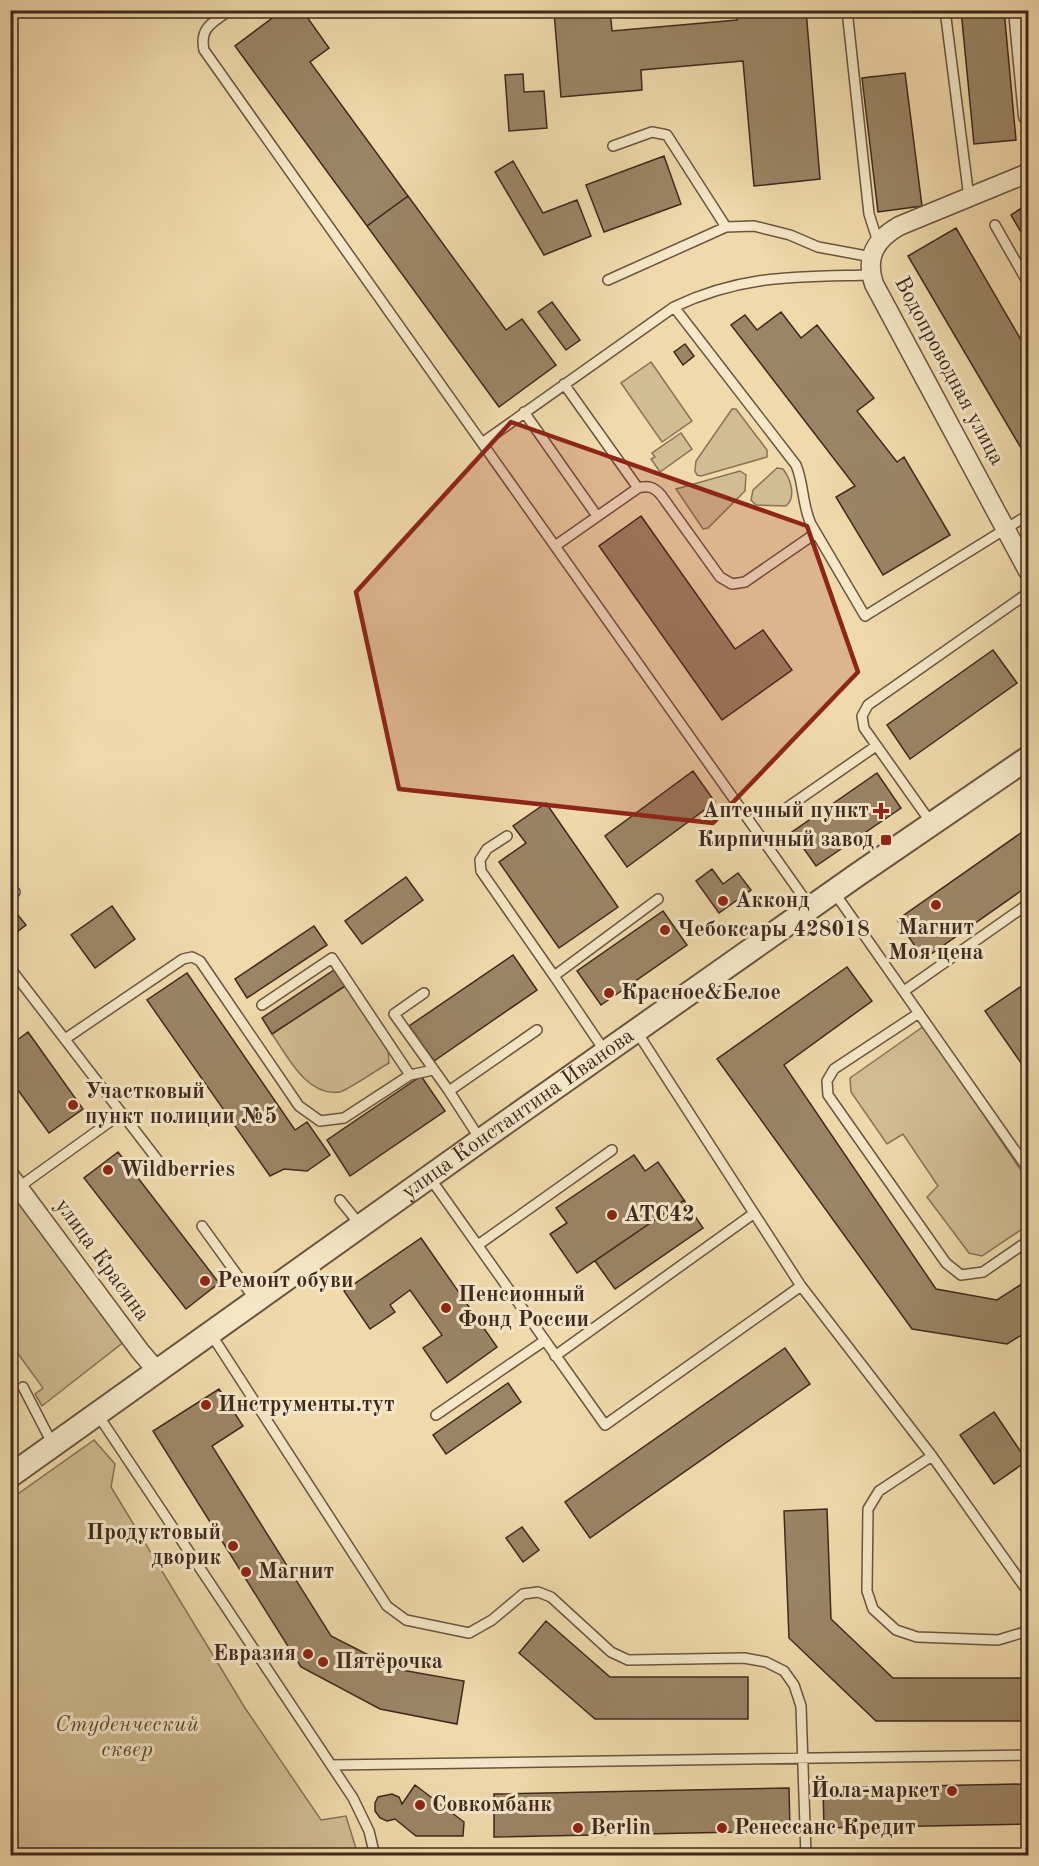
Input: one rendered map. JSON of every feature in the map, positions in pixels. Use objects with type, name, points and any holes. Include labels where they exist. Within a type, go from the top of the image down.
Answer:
[{"type":"street","points":[[1018,10],[1029,116]]},
{"type":"street","points":[[875,249],[887,233],[899,226],[1029,173]]},
{"type":"street","name":"Водопроводная улица","points":[[875,249],[872,275],[874,285],[1029,571]]},
{"type":"street","name":"улица Константина Иванова","points":[[10,1476],[481,1140],[1029,758]]},
{"type":"street","name":"улица Красина","points":[[15,1181],[157,1371]]},
{"type":"lane","points":[[230,10],[204,32],[202,41],[204,50],[811,908]]},
{"type":"lane","points":[[608,280],[726,227],[754,226],[790,235],[819,247],[875,249],[869,214],[847,10]]},
{"type":"lane","points":[[945,10],[969,198]]},
{"type":"lane","points":[[613,146],[652,132],[667,135],[726,227]]},
{"type":"lane","points":[[995,225],[1029,283]]},
{"type":"lane","points":[[482,442],[674,307],[717,290],[761,280],[872,275]]},
{"type":"lane","points":[[674,307],[796,465],[801,477],[806,511],[816,533],[865,616],[1029,515]]},
{"type":"lane","points":[[564,384],[638,488]]},
{"type":"lane","points":[[524,412],[597,516]]},
{"type":"lane","points":[[555,546],[638,488],[645,486],[656,490],[720,577],[732,584],[745,582],[816,533]]},
{"type":"lane","points":[[932,824],[864,728],[862,716],[868,705],[1029,593]]},
{"type":"lane","points":[[788,807],[876,746]]},
{"type":"lane","points":[[507,836],[487,849],[480,860],[481,871],[606,1053]]},
{"type":"lane","points":[[834,892],[1029,1169]]},
{"type":"lane","points":[[554,976],[658,899]]},
{"type":"lane","points":[[904,991],[1029,904]]},
{"type":"lane","points":[[65,1038],[183,960],[192,957],[200,961],[299,1106],[320,1120],[344,1118],[410,1075],[433,1070]]},
{"type":"lane","points":[[262,1005],[332,958],[410,1075]]},
{"type":"lane","points":[[10,968],[163,1167]]},
{"type":"lane","points":[[424,993],[394,1014],[481,1140]]},
{"type":"lane","points":[[919,1012],[834,1069],[827,1081],[828,1095],[945,1263],[961,1275],[983,1272],[1029,1241]]},
{"type":"lane","points":[[449,1091],[537,1030]]},
{"type":"lane","points":[[637,1032],[801,1286],[932,1456],[1029,1592]]},
{"type":"lane","points":[[15,1181],[122,1113]]},
{"type":"lane","points":[[478,1245],[612,1150]]},
{"type":"lane","points":[[430,1178],[604,1425],[801,1286]]},
{"type":"lane","points":[[340,1200],[361,1226]]},
{"type":"lane","points":[[555,1356],[753,1214]]},
{"type":"lane","points":[[202,1226],[256,1301]]},
{"type":"lane","points":[[211,1334],[387,1606],[406,1620],[469,1634],[492,1620],[523,1594],[538,1592],[551,1597],[611,1652],[628,1660],[744,1658],[766,1662],[784,1671],[794,1685],[801,1706],[806,1856]]},
{"type":"lane","points":[[436,1415],[544,1341]]},
{"type":"lane","points":[[23,1387],[53,1445]]},
{"type":"lane","points":[[97,1414],[357,1806],[369,1831],[375,1856]]},
{"type":"lane","points":[[932,1456],[879,1491],[868,1509],[867,1591],[873,1609],[896,1630],[917,1636],[998,1640],[1029,1631]]},
{"type":"lane","points":[[331,1765],[1029,1755]]},
{"type":"highlighted area","points":[[511,422],[807,526],[858,672],[713,823],[399,789],[356,592]]},
{"type":"green space","points":[[651,362],[692,421],[662,442],[621,383]]},
{"type":"green space","points":[[732,409],[736,409],[767,450],[767,457],[701,476],[697,475],[696,461]]},
{"type":"green space","points":[[681,433],[692,449],[660,472],[651,459],[655,457],[652,453]]},
{"type":"green space","points":[[777,468],[783,469],[790,482],[792,493],[789,502],[786,506],[756,505],[751,500],[753,490]]},
{"type":"green space","points":[[740,471],[746,475],[745,491],[708,528],[703,529],[676,489]]},
{"type":"green space","points":[[345,986],[388,1047],[389,1063],[340,1092],[328,1092],[308,1082],[300,1074],[272,1034]]},
{"type":"green space","points":[[924,1026],[1028,1181],[1028,1225],[982,1256],[969,1253],[927,1197],[938,1186],[903,1134],[887,1144],[851,1092],[850,1078]]},
{"type":"green space","points":[[10,1190],[125,1341],[42,1406],[35,1394],[43,1388],[11,1344]]},
{"type":"green space","name":"Студенческий сквер","points":[[94,1440],[115,1464],[111,1487],[245,1708],[321,1820],[346,1816],[358,1855],[11,1855],[11,1499]]},
{"type":"building","points":[[283,10],[302,10],[329,48],[310,62],[408,196],[367,226],[235,46]]},
{"type":"building","points":[[610,10],[612,31],[737,20],[736,10],[806,10],[820,179],[754,186],[743,61],[641,70],[642,90],[561,97],[554,12]]},
{"type":"building","points":[[961,10],[1004,10],[1016,140],[974,144]]},
{"type":"building","points":[[905,73],[922,206],[878,212],[862,78]]},
{"type":"building","points":[[523,74],[524,92],[544,91],[547,128],[509,131],[505,75]]},
{"type":"building","points":[[664,156],[681,204],[604,232],[586,185]]},
{"type":"building","points":[[513,161],[543,213],[577,200],[591,236],[544,255],[495,172]]},
{"type":"building","points":[[408,196],[506,330],[522,319],[556,365],[499,407],[367,226]]},
{"type":"building","points":[[1028,204],[1028,244],[1011,215]]},
{"type":"building","points":[[956,228],[1028,352],[1028,460],[908,256]]},
{"type":"building","points":[[552,302],[580,340],[566,350],[538,312]]},
{"type":"building","points":[[781,312],[801,338],[817,325],[874,398],[857,411],[897,462],[904,457],[950,535],[883,575],[836,497],[855,486],[731,325],[745,315],[757,330]]},
{"type":"building","points":[[685,344],[694,356],[683,365],[674,352]]},
{"type":"building","points":[[641,516],[735,649],[763,630],[792,670],[722,720],[599,546]]},
{"type":"building","points":[[993,650],[1017,683],[910,759],[887,725]]},
{"type":"building","points":[[693,771],[715,802],[627,867],[605,836]]},
{"type":"building","points":[[877,773],[901,808],[816,866],[792,832]]},
{"type":"building","points":[[546,803],[618,907],[559,948],[499,862],[526,843],[513,826]]},
{"type":"building","points":[[1028,828],[1028,886],[924,959],[897,920]]},
{"type":"building","name":"Акконд","points":[[712,869],[723,884],[738,873],[751,890],[719,913],[696,881]]},
{"type":"building","points":[[406,877],[423,900],[362,944],[345,921]]},
{"type":"building","points":[[112,906],[135,939],[95,968],[71,935]]},
{"type":"building","points":[[13,909],[26,925],[10,937],[10,911]]},
{"type":"building","points":[[663,911],[687,945],[601,1005],[577,971]]},
{"type":"building","points":[[314,926],[327,945],[247,998],[235,979]]},
{"type":"building","points":[[513,955],[537,990],[434,1061],[409,1026]]},
{"type":"building","points":[[847,967],[872,1001],[784,1065],[936,1289],[997,1300],[1028,1280],[1028,1331],[1007,1344],[912,1329],[717,1059]]},
{"type":"building","points":[[334,970],[345,986],[272,1034],[262,1018]]},
{"type":"building","points":[[187,973],[295,1130],[307,1122],[330,1155],[307,1171],[284,1169],[270,1176],[147,1000]]},
{"type":"building","points":[[1020,987],[1028,1000],[1028,1073],[985,1011]]},
{"type":"building","points":[[28,1032],[83,1109],[49,1133],[10,1079],[10,1042],[12,1044]]},
{"type":"building","points":[[421,1076],[445,1111],[350,1176],[327,1140]]},
{"type":"building","points":[[118,1152],[219,1283],[186,1309],[84,1178]]},
{"type":"building","name":"АТС42","points":[[634,1155],[645,1171],[658,1162],[684,1200],[577,1273],[550,1234],[567,1223],[556,1208]]},
{"type":"building","points":[[684,1200],[703,1228],[615,1289],[595,1261]]},
{"type":"building","name":"Пенсионный Фонд России","points":[[421,1238],[497,1347],[447,1383],[423,1348],[442,1335],[410,1290],[390,1305],[395,1312],[370,1329],[344,1291]]},
{"type":"building","points":[[785,1348],[810,1384],[590,1538],[565,1502]]},
{"type":"building","points":[[508,1383],[521,1402],[446,1454],[433,1435]]},
{"type":"building","points":[[219,1389],[243,1426],[212,1446],[331,1636],[396,1669],[464,1681],[457,1724],[380,1709],[301,1667],[153,1431]]},
{"type":"building","points":[[994,1412],[1027,1461],[994,1484],[960,1435]]},
{"type":"building","points":[[827,1509],[831,1619],[893,1678],[1028,1678],[1028,1721],[876,1721],[789,1638],[784,1511]]},
{"type":"building","points":[[522,1527],[539,1550],[523,1562],[506,1538]]},
{"type":"building","points":[[546,1621],[610,1677],[748,1677],[748,1719],[595,1719],[519,1653]]},
{"type":"building","points":[[1028,1784],[1028,1824],[824,1828],[823,1788]]},
{"type":"building","points":[[415,1785],[464,1822],[463,1836],[416,1836],[395,1819],[387,1821],[380,1818],[375,1811],[378,1797],[392,1794],[399,1797],[402,1804]]},
{"type":"building","points":[[789,1788],[790,1831],[494,1837],[494,1794]]},
{"type":"place","name":"Аптечный пункт","points":[[881,811]]},
{"type":"place","name":"Кирпичный завод","points":[[886,840]]},
{"type":"place","name":"Акконд","points":[[723,901]]},
{"type":"place","name":"Магнит Моя цена","points":[[936,905]]},
{"type":"place","name":"Чебоксары 428018","points":[[665,930]]},
{"type":"place","name":"Красное&Белое","points":[[609,993]]},
{"type":"place","name":"Участковый пункт полиции №5","points":[[73,1105]]},
{"type":"place","name":"Wildberries","points":[[108,1170]]},
{"type":"place","name":"АТС42","points":[[612,1215]]},
{"type":"place","name":"Ремонт обуви","points":[[205,1281]]},
{"type":"place","name":"Пенсионный Фонд России","points":[[446,1308]]},
{"type":"place","name":"Инструменты.тут","points":[[206,1405]]},
{"type":"place","name":"Продуктовый дворик","points":[[233,1546]]},
{"type":"place","name":"Магнит","points":[[246,1572]]},
{"type":"place","name":"Евразия","points":[[308,1654]]},
{"type":"place","name":"Пятёрочка","points":[[323,1662]]},
{"type":"place","name":"Йола-маркет","points":[[952,1791]]},
{"type":"place","name":"Совкомбанк","points":[[420,1805]]},
{"type":"place","name":"Berlin","points":[[578,1828]]},
{"type":"place","name":"Ренессанс Кредит","points":[[722,1828]]}]
